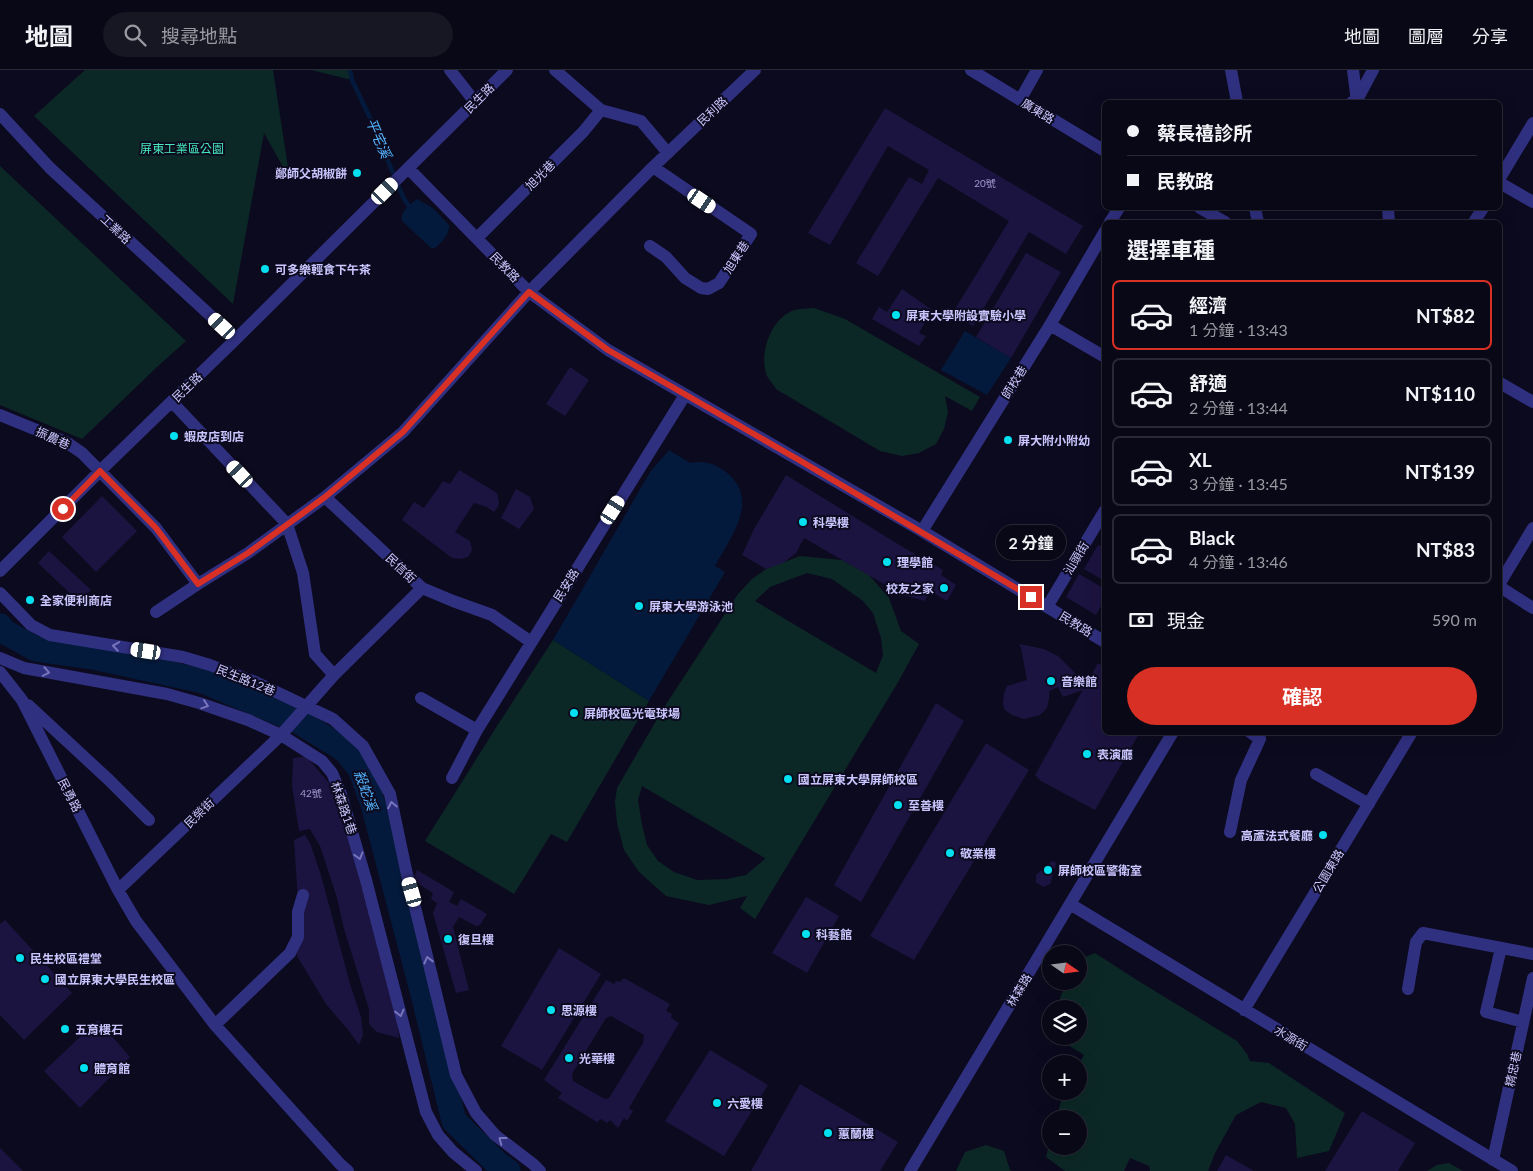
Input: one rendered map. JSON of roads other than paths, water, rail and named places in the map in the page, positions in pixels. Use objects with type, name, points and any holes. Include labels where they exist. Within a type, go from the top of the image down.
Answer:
[{"type":"street","points":[[450,70],[475,102]]},
{"type":"street","name":"民生路","points":[[0,571],[508,70]]},
{"type":"street","points":[[156,612],[248,553],[325,497],[403,432],[529,292],[668,153],[641,121],[601,110],[555,70]]},
{"type":"street","name":"民利路","points":[[668,153],[756,70]]},
{"type":"street","name":"廣東路","points":[[971,70],[1102,149]]},
{"type":"street","points":[[1020,100],[1037,70]]},
{"type":"street","points":[[1231,70],[1237,100]]},
{"type":"street","points":[[1353,70],[1355,100]]},
{"type":"street","points":[[1356,100],[1373,70]]},
{"type":"street","name":"旭光巷","points":[[477,238],[583,132],[601,110]]},
{"type":"street","name":"工業路","points":[[0,114],[50,168],[236,340]]},
{"type":"street","points":[[1502,175],[1533,124]]},
{"type":"street","name":"旭東巷","points":[[650,246],[666,257],[685,278],[708,290],[719,283],[751,234],[653,167]]},
{"type":"street","name":"民教路","points":[[408,168],[529,292],[608,350],[922,531],[1102,640]]},
{"type":"street","points":[[1502,184],[1533,202]]},
{"type":"street","points":[[1204,210],[1222,220]]},
{"type":"street","name":"師校巷","points":[[922,531],[1050,325],[1102,236]]},
{"type":"street","points":[[1050,325],[1102,355]]},
{"type":"street","points":[[1502,384],[1533,402]]},
{"type":"street","name":"民安路","points":[[452,778],[477,730],[685,395]]},
{"type":"street","points":[[172,402],[287,524],[304,573],[315,654],[334,675]]},
{"type":"street","name":"振農巷","points":[[0,415],[66,442],[82,453],[100,471]]},
{"type":"street","points":[[100,471],[156,528],[198,584]]},
{"type":"street","name":"民信街","points":[[325,497],[422,588],[492,615],[531,642]]},
{"type":"street","name":"汕頭街","points":[[1047,607],[1102,515]]},
{"type":"street","points":[[1502,582],[1533,528]]},
{"type":"street","points":[[1502,586],[1533,608]]},
{"type":"street","points":[[308,706],[334,675],[422,588]]},
{"type":"street","name":"民生路12巷","points":[[0,593],[31,626],[50,635],[182,657],[210,665],[253,681],[333,719],[363,746],[390,794],[406,870],[456,1075],[476,1113],[495,1135],[540,1171]]},
{"type":"street","name":"林森路1巷","points":[[0,658],[24,668],[183,698],[248,720],[281,735],[322,761],[332,773],[341,794],[366,880],[426,1112],[438,1136],[452,1152],[476,1171]]},
{"type":"street","name":"民勇路","points":[[0,672],[22,700],[150,820]]},
{"type":"street","points":[[421,698],[477,730]]},
{"type":"street","name":"民勇路","points":[[22,700],[118,890]]},
{"type":"street","name":"民榮街","points":[[118,890],[281,735],[308,706]]},
{"type":"street","name":"林森路","points":[[910,1171],[1171,735]]},
{"type":"street","name":"公園東路","points":[[1244,1010],[1410,735]]},
{"type":"street","points":[[1230,832],[1241,780],[1255,736]]},
{"type":"street","points":[[1316,774],[1369,804]]},
{"type":"street","points":[[118,890],[136,921],[216,1025],[348,1171]]},
{"type":"street","points":[[216,1025],[290,953],[298,937],[298,912],[303,895]]},
{"type":"street","name":"水源街","points":[[1070,904],[1512,1171]]},
{"type":"street","points":[[1408,989],[1416,942],[1423,933],[1533,954]]},
{"type":"street","points":[[1501,948],[1486,1012],[1523,1022]]},
{"type":"street","name":"精忠巷","points":[[1493,1160],[1533,978]]},
{"type":"water","points":[[417,199],[433,208],[449,225],[447,235],[435,248],[431,248],[402,221],[404,211]]},
{"type":"water","points":[[965,331],[1011,358],[987,395],[941,370]]},
{"type":"water","name":"屏東大學游泳池","points":[[669,450],[690,463],[709,463],[726,472],[736,483],[741,494],[742,506],[735,530],[715,566],[725,572],[649,701],[553,640],[650,472]]},
{"type":"waterway","name":"平宅溪","points":[[350,70],[352,80],[408,205]]},
{"type":"waterway","name":"殺蛇溪","points":[[0,626],[5,632],[36,649],[93,657],[203,681],[298,721],[345,750],[360,769],[373,804],[454,1121],[498,1164],[508,1171]]},
{"type":"place","name":"鄭師父胡椒餅","points":[[357,173]]},
{"type":"place","name":"可多樂輕食下午茶","points":[[265,269]]},
{"type":"place","name":"屏東大學附設實驗小學","points":[[896,315]]},
{"type":"place","name":"蝦皮店到店","points":[[174,436]]},
{"type":"place","name":"屏大附小附幼","points":[[1008,440]]},
{"type":"place","name":"科學樓","points":[[803,522]]},
{"type":"place","name":"理學館","points":[[887,562]]},
{"type":"place","name":"校友之家","points":[[944,588]]},
{"type":"place","name":"全家便利商店","points":[[30,600]]},
{"type":"place","name":"屏東大學游泳池","points":[[639,606]]},
{"type":"place","name":"音樂館","points":[[1051,681]]},
{"type":"place","name":"屏師校區光電球場","points":[[574,713]]},
{"type":"place","name":"表演廳","points":[[1087,754]]},
{"type":"place","name":"國立屏東大學屏師校區","points":[[788,779]]},
{"type":"place","name":"至善樓","points":[[898,805]]},
{"type":"place","name":"高蘆法式餐廳","points":[[1323,835]]},
{"type":"place","name":"敬業樓","points":[[950,853]]},
{"type":"place","name":"屏師校區警衛室","points":[[1048,870]]},
{"type":"place","name":"科藝館","points":[[806,934]]},
{"type":"place","name":"復旦樓","points":[[448,939]]},
{"type":"place","name":"民生校區禮堂","points":[[20,958]]},
{"type":"place","name":"國立屏東大學民生校區","points":[[45,979]]},
{"type":"place","name":"思源樓","points":[[551,1010]]},
{"type":"place","name":"五育樓石","points":[[65,1029]]},
{"type":"place","name":"光華樓","points":[[569,1058]]},
{"type":"place","name":"體育館","points":[[84,1068]]},
{"type":"place","name":"六愛樓","points":[[717,1103]]},
{"type":"place","name":"蕙蘭樓","points":[[828,1133]]},
{"type":"park label","name":"屏東工業區公園","points":[[182,148]]}]
